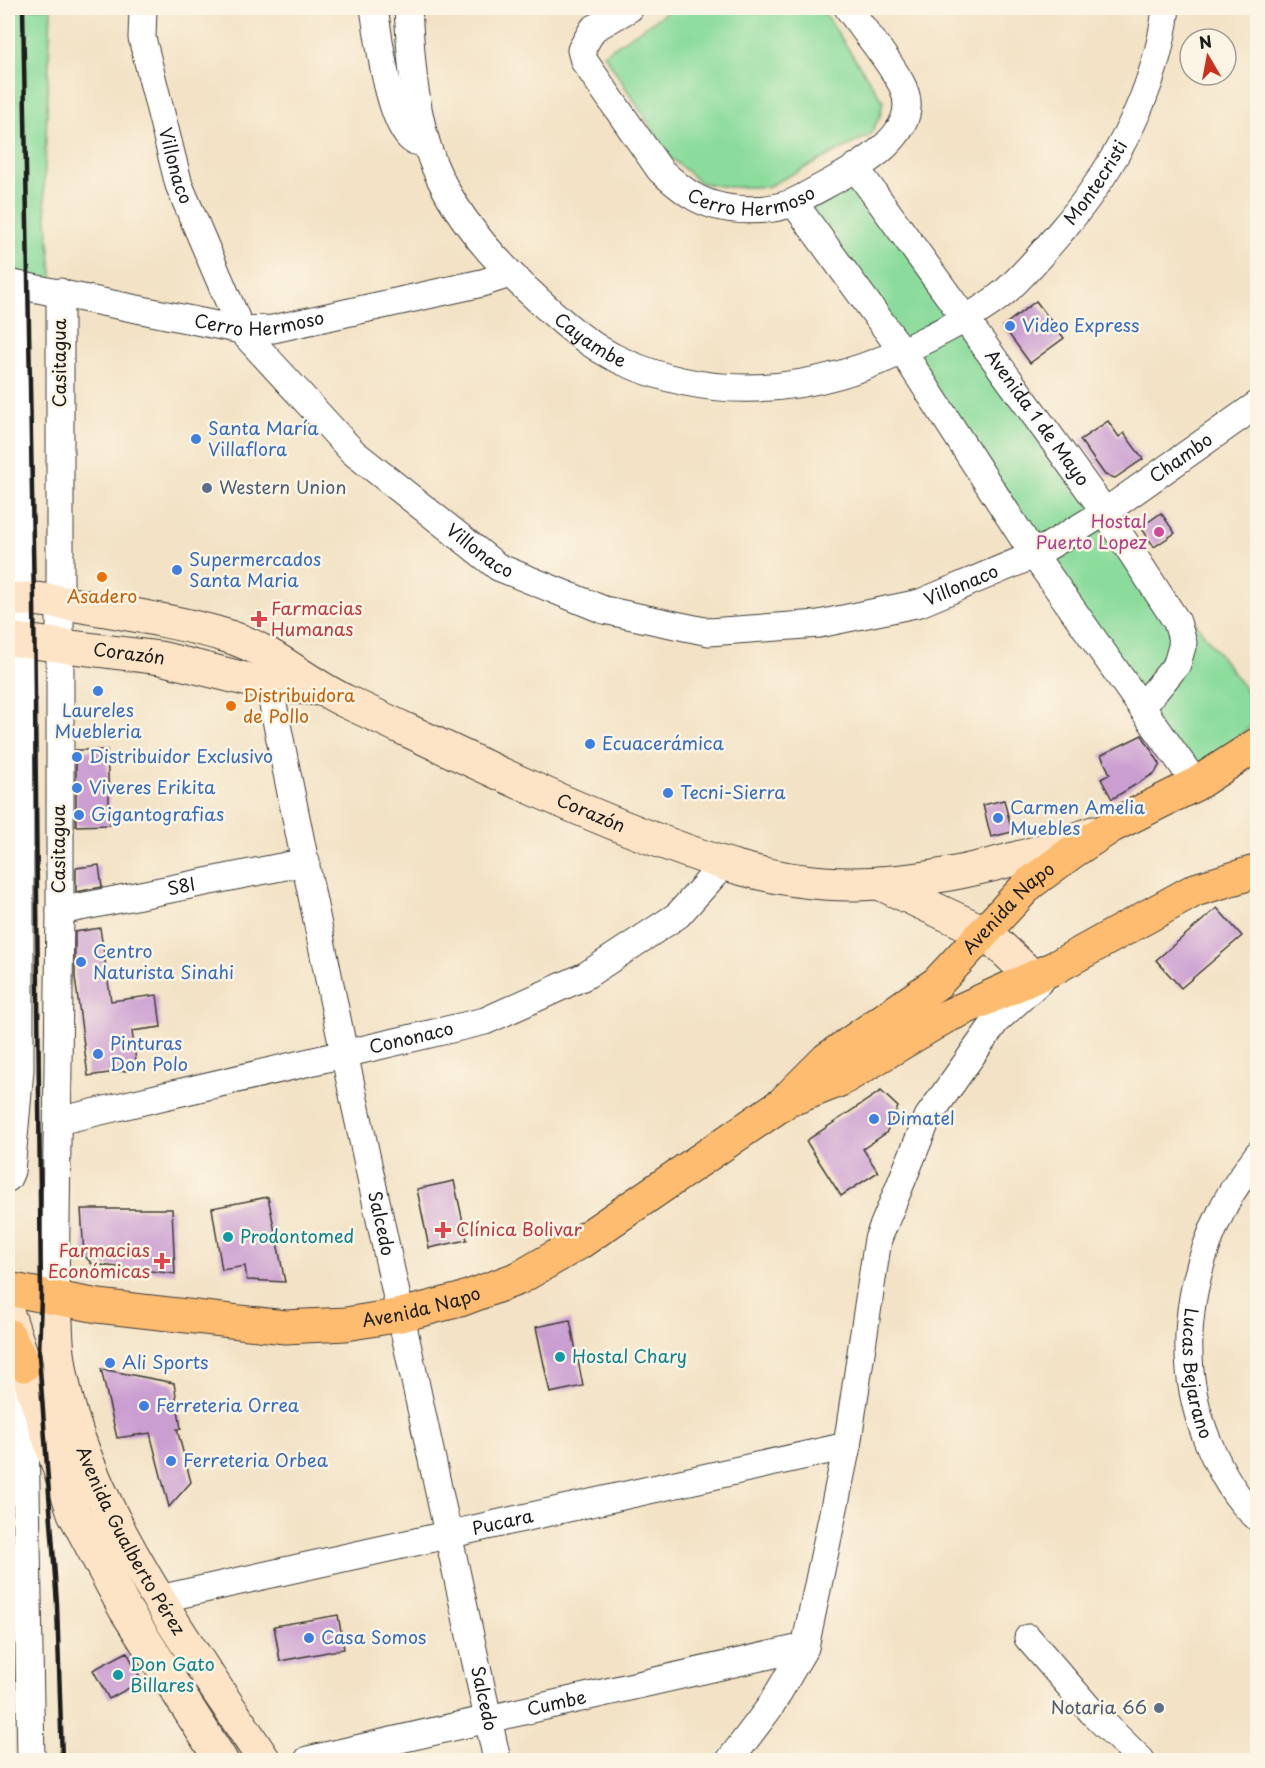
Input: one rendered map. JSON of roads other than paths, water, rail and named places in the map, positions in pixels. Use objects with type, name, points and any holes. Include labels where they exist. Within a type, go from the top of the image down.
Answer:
[{"type":"main road","name":"Corazón","points":[[13,599],[59,602],[227,636],[271,653],[320,689],[601,819],[723,865],[766,876],[807,882],[879,883],[928,876],[1007,860],[1112,826]]},
{"type":"main road","name":"Corazón","points":[[13,639],[160,658],[269,685],[320,689]]},
{"type":"main road","name":"Avenida Napo","points":[[8,1289],[190,1318],[285,1327],[346,1324],[401,1315],[460,1300],[519,1278],[579,1243],[782,1104],[826,1059],[937,983],[986,933],[1029,884],[1112,826],[1196,784],[1257,744]]},
{"type":"main road","name":"Avenida Napo","points":[[782,1104],[840,1080],[943,1018],[1043,973],[1195,890],[1257,871]]},
{"type":"main road","name":"Corazón","points":[[879,883],[986,933],[1043,973]]},
{"type":"main road","name":"Avenida Gualberto Pérez","points":[[56,1298],[58,1354],[72,1416],[104,1502],[159,1599],[264,1761]]},
{"type":"main road","name":"Avenida Gualberto Pérez","points":[[8,1314],[74,1513],[125,1609],[221,1761]]},
{"type":"main road","points":[[8,1335],[14,1342],[24,1365]]},
{"type":"street","name":"Villonaco","points":[[143,8],[142,38],[178,185],[241,330],[353,452],[498,567],[604,610],[709,632],[819,624],[920,603],[1034,555],[1105,512]]},
{"type":"street","points":[[374,8],[395,111],[408,137],[415,142],[426,143]]},
{"type":"street","name":"Cayambe","points":[[408,8],[411,50],[426,143],[449,196],[485,247],[510,274],[575,333],[621,361],[671,381],[725,387],[776,388],[821,381],[863,369],[903,352],[965,319]]},
{"type":"street","name":"Cerro Hermoso","points":[[630,8],[593,29],[582,50],[584,61],[660,170],[693,196],[707,203],[762,209],[794,203],[890,145],[896,138],[904,118],[906,100],[902,86],[848,8]]},
{"type":"street","name":"Montecristi","points":[[965,319],[1005,292],[1093,194],[1113,162],[1148,82],[1163,31],[1166,8]]},
{"type":"street","name":"Avenida 1 de Mayo","points":[[855,167],[1105,512],[1177,622],[1183,643],[1177,664],[1142,707]]},
{"type":"street","points":[[794,203],[903,352],[1034,555],[1196,784]]},
{"type":"street","name":"Cerro Hermoso","points":[[10,283],[241,330],[273,330],[482,283],[510,274]]},
{"type":"street","points":[[8,1178],[11,1171],[20,1070],[10,283]]},
{"type":"street","name":"Casitagua","points":[[56,1298],[60,911],[60,292]]},
{"type":"street","name":"Chambo","points":[[1105,512],[1257,404]]},
{"type":"street","name":"Salcedo","points":[[269,685],[344,1053],[497,1761]]},
{"type":"street","name":"S8I","points":[[60,911],[306,862]]},
{"type":"street","name":"Cononaco","points":[[58,1121],[484,1021],[585,976],[678,915],[723,865]]},
{"type":"street","points":[[730,1761],[770,1707],[805,1647],[847,1446],[878,1239],[928,1117],[996,1021],[1043,973]]},
{"type":"street","name":"Lucas Bejarano","points":[[1257,1154],[1223,1206],[1203,1254],[1192,1296],[1188,1337],[1190,1380],[1202,1427],[1219,1468],[1247,1509],[1257,1518]]},
{"type":"street","points":[[24,1365],[31,1761]]},
{"type":"street","name":"Pucara","points":[[159,1599],[847,1446]]},
{"type":"street","points":[[1028,1638],[1092,1712],[1142,1761]]},
{"type":"street","name":"Cumbe","points":[[308,1761],[805,1647]]},
{"type":"railway","points":[[23,8],[34,599],[41,1295],[39,1356],[57,1604],[62,1760]]},
{"type":"place","name":"Video Express","points":[[1010,326]]},
{"type":"place","name":"Santa María Villaflora","points":[[196,439]]},
{"type":"place","name":"Western Union","points":[[207,488]]},
{"type":"place","name":"Hostal Puerto Lopez","points":[[1159,532]]},
{"type":"place","name":"Supermercados Santa Maria","points":[[177,570]]},
{"type":"place","name":"Asadero","points":[[102,577]]},
{"type":"place","name":"Farmacias Humanas","points":[[259,619]]},
{"type":"place","name":"Laureles Muebleria","points":[[98,691]]},
{"type":"place","name":"Distribuidora de Pollo","points":[[231,706]]},
{"type":"place","name":"Ecuacerámica","points":[[590,744]]},
{"type":"place","name":"Distribuidor Exclusivo","points":[[77,757]]},
{"type":"place","name":"Viveres Erikita","points":[[77,788]]},
{"type":"place","name":"Tecni-Sierra","points":[[668,793]]},
{"type":"place","name":"Gigantografias","points":[[79,815]]},
{"type":"place","name":"Carmen Amelia Muebles","points":[[998,818]]},
{"type":"place","name":"Centro Naturista Sinahi","points":[[81,962]]},
{"type":"place","name":"Pinturas Don Polo","points":[[98,1054]]},
{"type":"place","name":"Dimatel","points":[[874,1119]]},
{"type":"place","name":"Clínica Bolivar","points":[[443,1230]]},
{"type":"place","name":"Prodontomed","points":[[228,1237]]},
{"type":"place","name":"Farmacias Económicas","points":[[162,1261]]},
{"type":"place","name":"Hostal Chary","points":[[560,1357]]},
{"type":"place","name":"Ali Sports","points":[[110,1363]]},
{"type":"place","name":"Ferreteria Orrea","points":[[144,1406]]},
{"type":"place","name":"Ferreteria Orbea","points":[[171,1461]]},
{"type":"place","name":"Casa Somos","points":[[309,1638]]},
{"type":"place","name":"Don Gato Billares","points":[[118,1675]]},
{"type":"place","name":"Notaria 66","points":[[1159,1708]]}]
